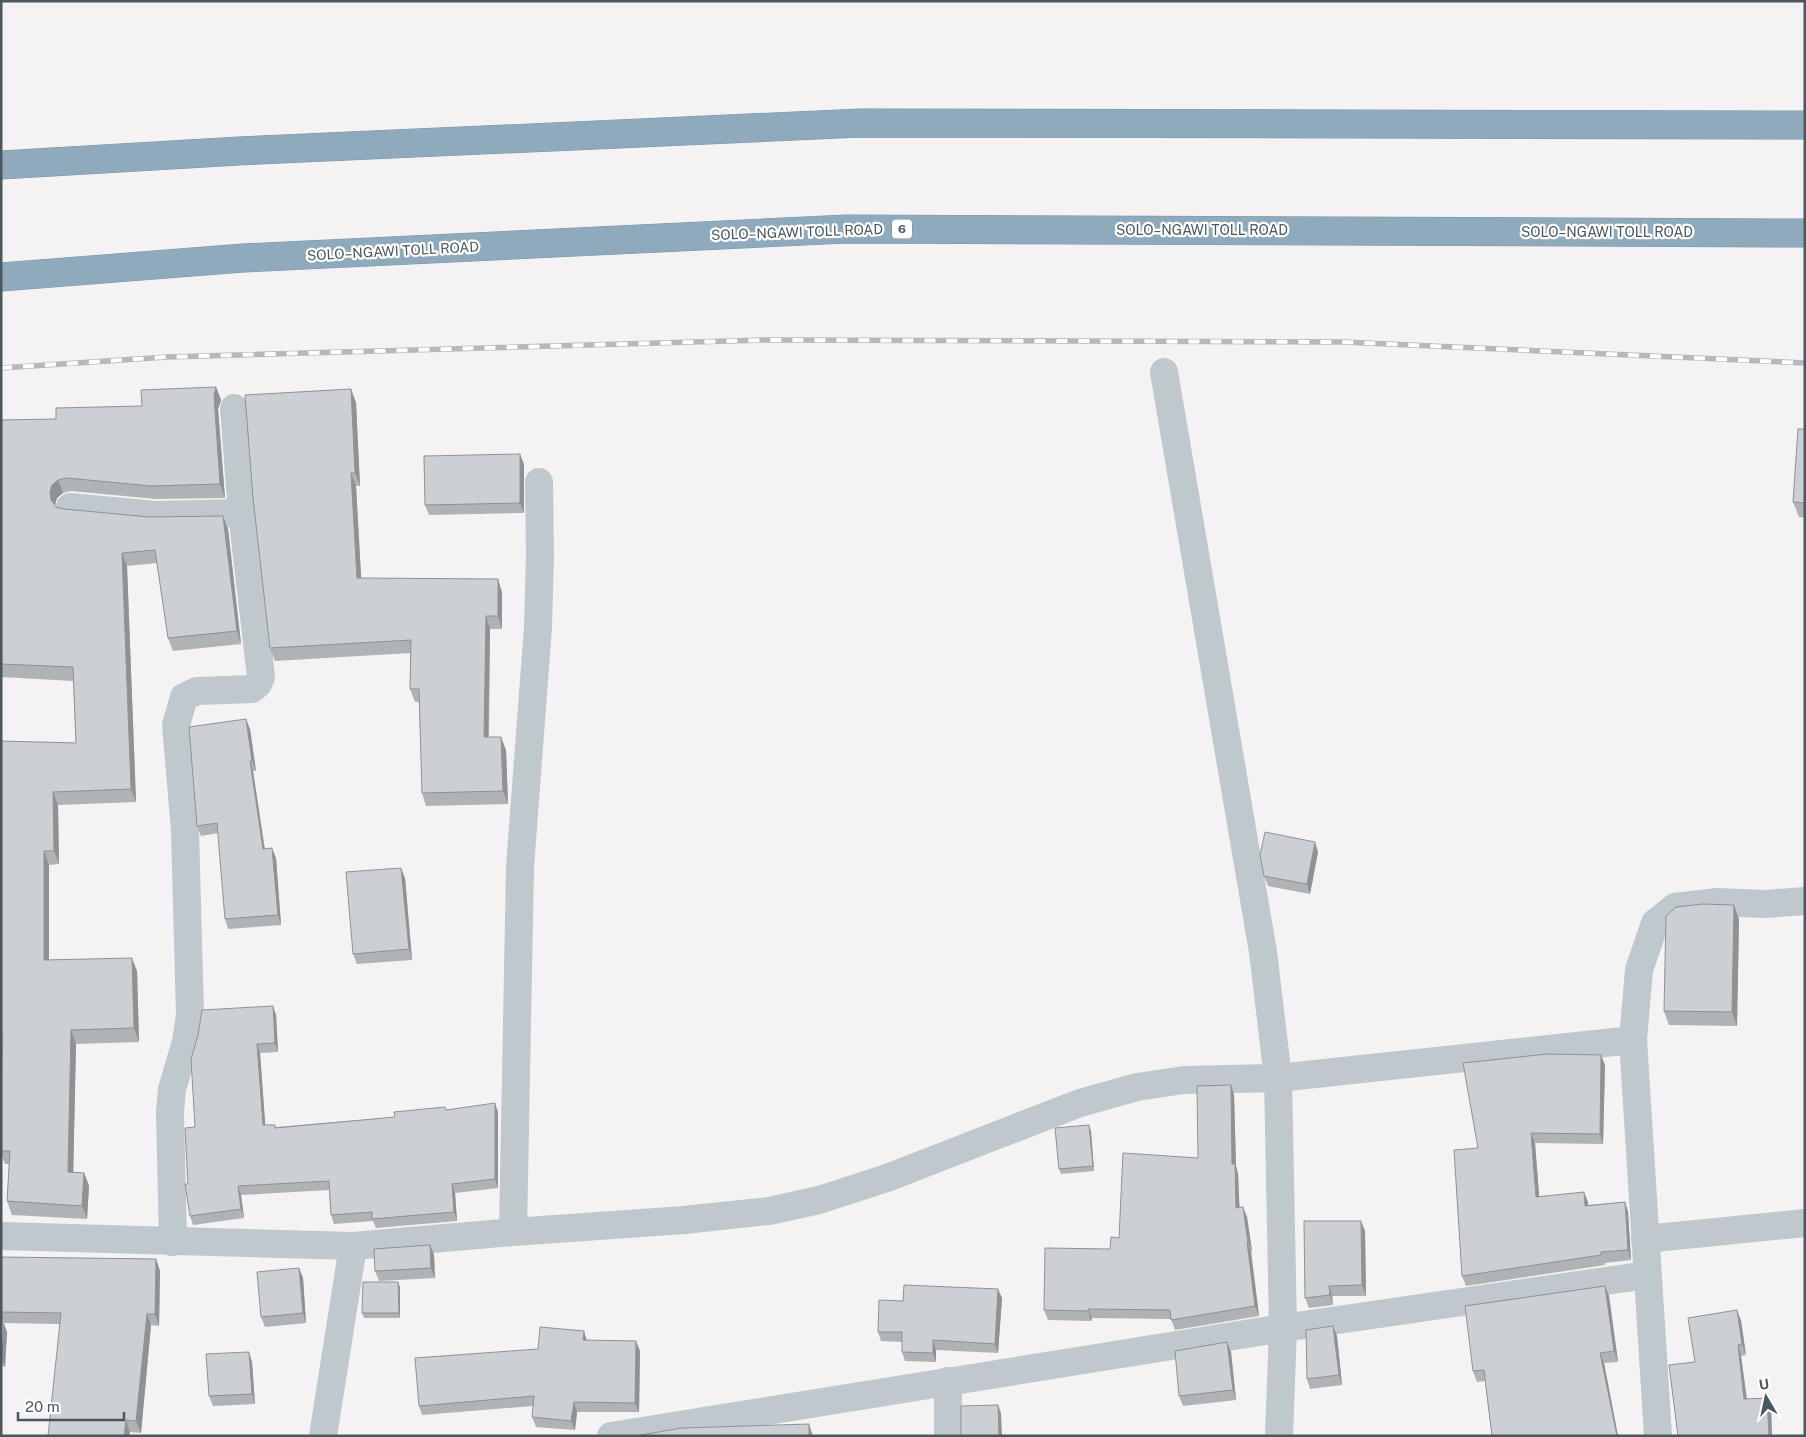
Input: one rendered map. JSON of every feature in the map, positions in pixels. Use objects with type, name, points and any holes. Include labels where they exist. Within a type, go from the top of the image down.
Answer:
[{"type":"highway","points":[[1,165],[239,151],[861,123],[1805,125]]},
{"type":"highway","name":"SOLO–NGAWI TOLL ROAD","points":[[1,277],[242,258],[846,229],[1805,233]]},
{"type":"street","points":[[1164,372],[1263,952],[1278,1078],[1283,1328],[1279,1436]]},
{"type":"street","points":[[173,1242],[170,1112],[172,1089],[186,1042],[190,1016],[185,830],[176,725],[184,697],[197,691],[252,689],[258,684],[261,677],[242,513],[234,408]]},
{"type":"street","points":[[513,1232],[520,867],[538,627],[540,482]]},
{"type":"street","points":[[70,506],[156,515],[242,513]]},
{"type":"street","points":[[1658,1436],[1632,1040],[1638,970],[1655,923],[1675,907],[1718,902],[1765,904],[1805,901]]},
{"type":"street","points":[[1,1236],[354,1246],[684,1220],[777,1209],[819,1200],[887,1178],[1080,1103],[1137,1087],[1184,1080],[1278,1078],[1632,1040]]},
{"type":"street","points":[[1645,1239],[1805,1223]]},
{"type":"street","points":[[323,1436],[354,1246]]},
{"type":"street","points":[[612,1436],[1283,1328],[1647,1275]]},
{"type":"street","points":[[948,1381],[948,1436]]},
{"type":"building","points":[[216,387],[214,396],[220,484],[151,486],[67,478],[58,480],[52,485],[50,492],[51,500],[56,507],[64,509],[149,517],[223,516],[237,631],[168,638],[155,550],[122,553],[131,789],[53,792],[54,851],[44,851],[44,960],[132,958],[134,1028],[71,1030],[68,1172],[84,1173],[82,1206],[7,1201],[10,1151],[1,1151],[1,741],[76,743],[73,667],[1,664],[1,420],[56,419],[56,408],[142,406],[141,390]]},
{"type":"building","points":[[351,389],[355,473],[351,473],[357,578],[498,579],[498,616],[486,616],[484,737],[501,737],[503,791],[422,793],[419,689],[410,689],[411,640],[270,648],[253,498],[245,395]]},
{"type":"building","points":[[1798,429],[1805,429],[1805,503],[1793,502]]},
{"type":"building","points":[[520,454],[520,503],[425,505],[424,456]]},
{"type":"building","points":[[246,719],[263,849],[272,848],[278,915],[225,919],[217,823],[197,826],[189,727]]},
{"type":"building","points":[[1265,832],[1315,842],[1307,884],[1264,876],[1260,855]]},
{"type":"building","points":[[401,868],[409,949],[353,954],[346,872]]},
{"type":"building","points":[[1703,904],[1734,905],[1732,1012],[1664,1011],[1666,916],[1676,907]]},
{"type":"building","points":[[273,1006],[275,1043],[257,1044],[263,1125],[275,1125],[275,1128],[395,1117],[394,1112],[445,1107],[446,1110],[495,1103],[495,1179],[452,1184],[454,1212],[372,1219],[372,1212],[331,1215],[329,1181],[238,1186],[241,1209],[190,1216],[185,1184],[188,1184],[185,1128],[195,1127],[191,1059],[198,1035],[202,1010]]},
{"type":"building","points":[[1547,1054],[1601,1055],[1600,1134],[1531,1133],[1536,1197],[1584,1192],[1585,1206],[1625,1202],[1628,1250],[1601,1252],[1601,1255],[1462,1276],[1454,1150],[1478,1148],[1463,1063]]},
{"type":"building","points":[[1231,1085],[1232,1164],[1235,1164],[1236,1208],[1243,1207],[1255,1306],[1171,1320],[1170,1310],[1044,1310],[1045,1248],[1110,1249],[1111,1237],[1119,1238],[1123,1153],[1198,1158],[1197,1086]]},
{"type":"building","points":[[1089,1125],[1093,1166],[1059,1169],[1055,1128]]},
{"type":"building","points":[[1304,1221],[1361,1221],[1362,1285],[1329,1286],[1330,1295],[1305,1298]]},
{"type":"building","points":[[430,1245],[431,1268],[375,1271],[374,1249]]},
{"type":"building","points":[[1,1257],[156,1259],[155,1314],[147,1314],[136,1421],[126,1420],[124,1436],[48,1436],[61,1313],[1,1312]]},
{"type":"building","points":[[299,1268],[303,1313],[261,1317],[257,1272]]},
{"type":"building","points":[[363,1282],[398,1282],[399,1313],[362,1313]]},
{"type":"building","points":[[904,1285],[998,1289],[995,1344],[933,1340],[933,1353],[902,1352],[902,1332],[878,1332],[879,1300],[903,1301]]},
{"type":"building","points":[[1605,1286],[1614,1351],[1600,1353],[1617,1436],[1492,1436],[1484,1370],[1473,1371],[1465,1306]]},
{"type":"building","points":[[1737,1310],[1742,1344],[1738,1345],[1744,1399],[1767,1398],[1769,1436],[1678,1436],[1669,1365],[1695,1362],[1688,1318]]},
{"type":"building","points":[[1,1324],[4,1324],[2,1358],[1,1358]]},
{"type":"building","points":[[1333,1326],[1339,1375],[1307,1379],[1306,1330]]},
{"type":"building","points":[[540,1327],[584,1331],[583,1340],[636,1341],[635,1403],[574,1402],[571,1421],[532,1417],[534,1396],[419,1406],[415,1358],[538,1349]]},
{"type":"building","points":[[1227,1342],[1233,1390],[1179,1396],[1175,1351]]},
{"type":"building","points":[[249,1352],[252,1394],[209,1396],[206,1354]]},
{"type":"building","points":[[998,1405],[999,1436],[961,1436],[961,1406]]},
{"type":"building","points":[[809,1424],[809,1436],[641,1436],[682,1428]]},
{"type":"railway","points":[[1,368],[167,357],[766,340],[1343,342],[1805,363]]}]
